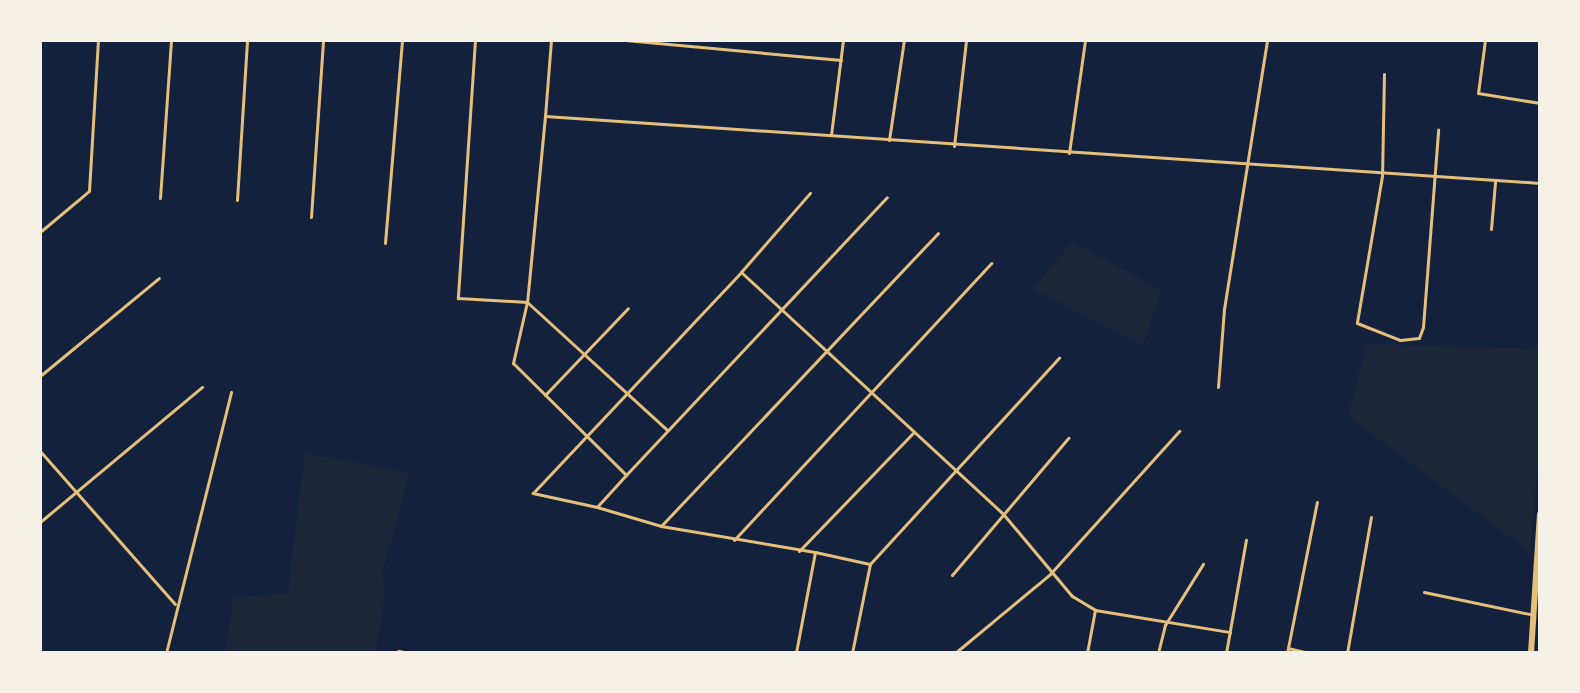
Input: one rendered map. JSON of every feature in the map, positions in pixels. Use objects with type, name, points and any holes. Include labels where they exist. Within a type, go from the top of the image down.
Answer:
[{"type":"highway","points":[[1531,653],[1536,616],[1540,514]]},
{"type":"street","points":[[40,232],[89,191],[98,40]]},
{"type":"street","points":[[160,198],[171,40]]},
{"type":"street","points":[[237,200],[247,40]]},
{"type":"street","points":[[311,217],[323,40]]},
{"type":"street","points":[[385,243],[402,40]]},
{"type":"street","points":[[475,40],[458,298],[527,302],[667,430]]},
{"type":"street","points":[[551,40],[527,302],[513,363],[626,475]]},
{"type":"street","points":[[625,40],[841,60]]},
{"type":"street","points":[[831,137],[843,40]]},
{"type":"street","points":[[889,140],[904,40]]},
{"type":"street","points":[[954,146],[966,40]]},
{"type":"street","points":[[1069,153],[1085,40]]},
{"type":"street","points":[[1218,387],[1224,309],[1250,165],[1267,40]]},
{"type":"street","points":[[1485,40],[1478,93],[1540,103]]},
{"type":"street","points":[[1384,74],[1382,176],[1357,323],[1400,340],[1419,338],[1423,327],[1438,130]]},
{"type":"street","points":[[545,116],[1382,176],[1540,183]]},
{"type":"street","points":[[1491,229],[1495,182]]},
{"type":"street","points":[[810,193],[741,272],[533,493],[597,507],[661,526],[870,564]]},
{"type":"street","points":[[597,507],[887,197]]},
{"type":"street","points":[[661,526],[938,233]]},
{"type":"street","points":[[734,540],[991,263]]},
{"type":"street","points":[[741,272],[1004,515],[1050,574],[1095,610],[1165,625],[1230,632]]},
{"type":"street","points":[[40,376],[159,278]]},
{"type":"street","points":[[545,395],[628,308]]},
{"type":"street","points":[[852,653],[870,564],[1059,358]]},
{"type":"street","points":[[40,522],[202,387]]},
{"type":"street","points":[[166,653],[231,392]]},
{"type":"street","points":[[955,653],[1050,574],[1179,431]]},
{"type":"street","points":[[799,551],[914,433]]},
{"type":"street","points":[[952,575],[1068,438]]},
{"type":"street","points":[[40,451],[176,606]]},
{"type":"street","points":[[1308,653],[1288,651],[1317,502]]},
{"type":"street","points":[[1347,653],[1371,517]]},
{"type":"street","points":[[1226,653],[1246,540]]},
{"type":"street","points":[[796,653],[815,552]]},
{"type":"street","points":[[1158,653],[1165,625],[1203,564]]},
{"type":"street","points":[[1424,592],[1536,616]]},
{"type":"street","points":[[1087,653],[1095,610]]},
{"type":"street","points":[[398,651],[410,653]]},
{"type":"shaded area","points":[[1072,242],[1162,290],[1143,345],[1032,289]]},
{"type":"shaded area","points":[[1366,344],[1540,349],[1540,437],[1530,552],[1348,416]]},
{"type":"shaded area","points":[[305,453],[410,473],[383,570],[384,599],[375,653],[226,653],[233,598],[288,593]]}]
